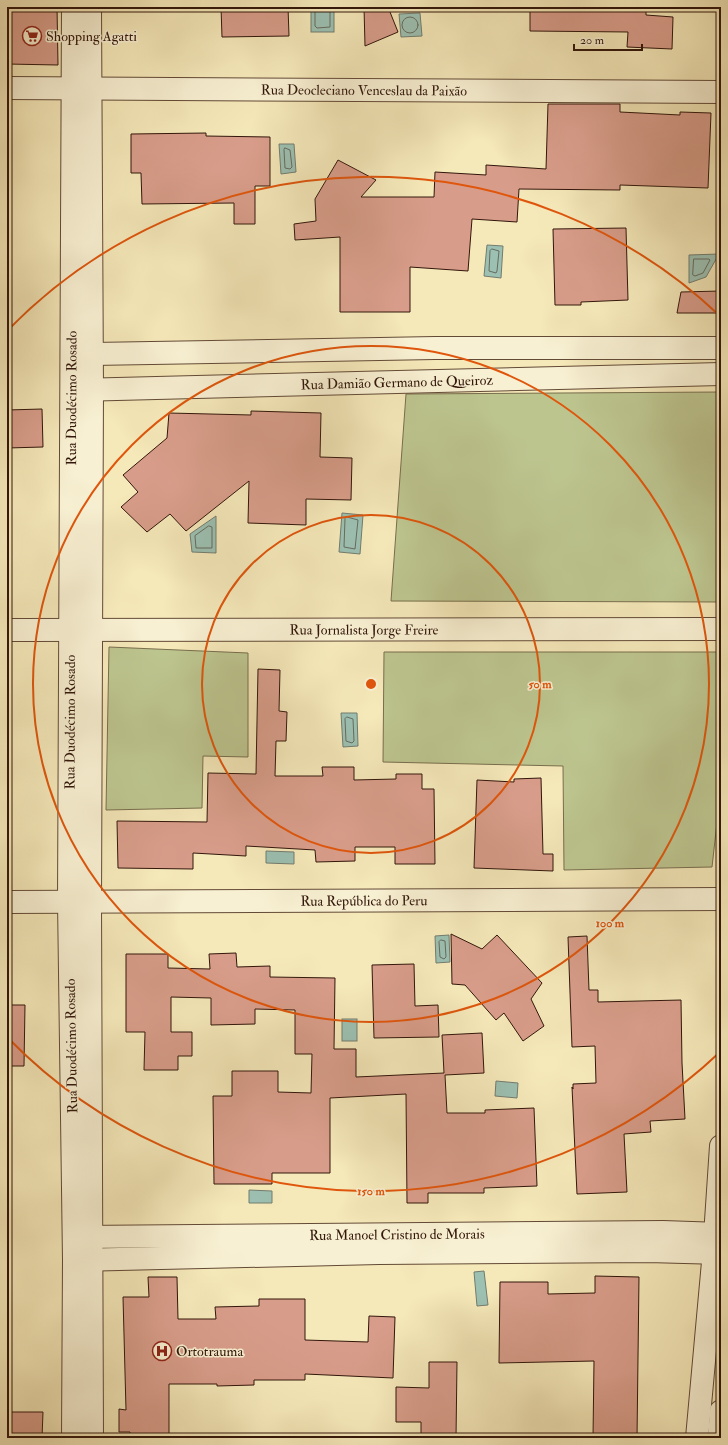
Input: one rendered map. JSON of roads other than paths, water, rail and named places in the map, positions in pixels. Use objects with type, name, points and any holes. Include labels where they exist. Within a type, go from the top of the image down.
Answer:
[{"type":"street","name":"Rua Duodécimo Rosado","points":[[73,7],[82,88]]},
{"type":"street","name":"Rua Duodécimo Rosado","points":[[79,902],[91,629],[82,390],[82,88],[90,7]]},
{"type":"street","name":"Rua Deocleciano Venceslau da Paixão","points":[[7,88],[721,92]]},
{"type":"street","points":[[82,353],[443,348],[721,348]]},
{"type":"street","name":"Rua Damião Germano de Queiroz","points":[[82,390],[721,374]]},
{"type":"street","name":"Rua Duodécimo Rosado","points":[[82,390],[69,629],[79,902],[83,1259],[92,1438]]},
{"type":"street","name":"Rua Jornalista Jorge Freire","points":[[7,630],[721,628]]},
{"type":"street","name":"Rua República do Peru","points":[[7,902],[721,899]]},
{"type":"street","points":[[697,1438],[718,1243],[721,1146]]},
{"type":"street","name":"Rua Manoel Cristino de Morais","points":[[83,1237],[718,1243]]},
{"type":"street","name":"Rua Manoel Cristino de Morais","points":[[83,1259],[379,1253],[718,1243]]},
{"type":"street","name":"Rua Duodécimo Rosado","points":[[73,1438],[83,1259]]},
{"type":"street","points":[[719,1438],[721,1411]]},
{"type":"water","points":[[311,7],[334,7],[334,32],[311,32]]},
{"type":"water","points":[[420,13],[422,36],[401,37],[399,14]]},
{"type":"water","points":[[279,144],[294,144],[296,172],[281,174]]},
{"type":"water","points":[[487,245],[503,246],[501,278],[484,276]]},
{"type":"water","points":[[719,254],[706,277],[689,283],[689,255]]},
{"type":"water","points":[[342,513],[363,515],[360,554],[339,552]]},
{"type":"water","points":[[216,516],[216,553],[192,552],[190,534]]},
{"type":"water","points":[[341,713],[357,713],[358,746],[343,747]]},
{"type":"water","points":[[266,851],[294,852],[294,864],[266,863]]},
{"type":"water","points":[[449,935],[450,962],[436,963],[435,936]]},
{"type":"water","points":[[342,1019],[357,1019],[357,1041],[342,1041]]},
{"type":"water","points":[[496,1081],[518,1083],[517,1098],[495,1096]]},
{"type":"water","points":[[249,1190],[272,1191],[272,1203],[249,1203]]},
{"type":"water","points":[[484,1271],[488,1305],[477,1306],[474,1272]]},
{"type":"place","name":"Shopping Agatti","points":[[32,36]]},
{"type":"place","name":"Ortotrauma","points":[[162,1351]]}]
